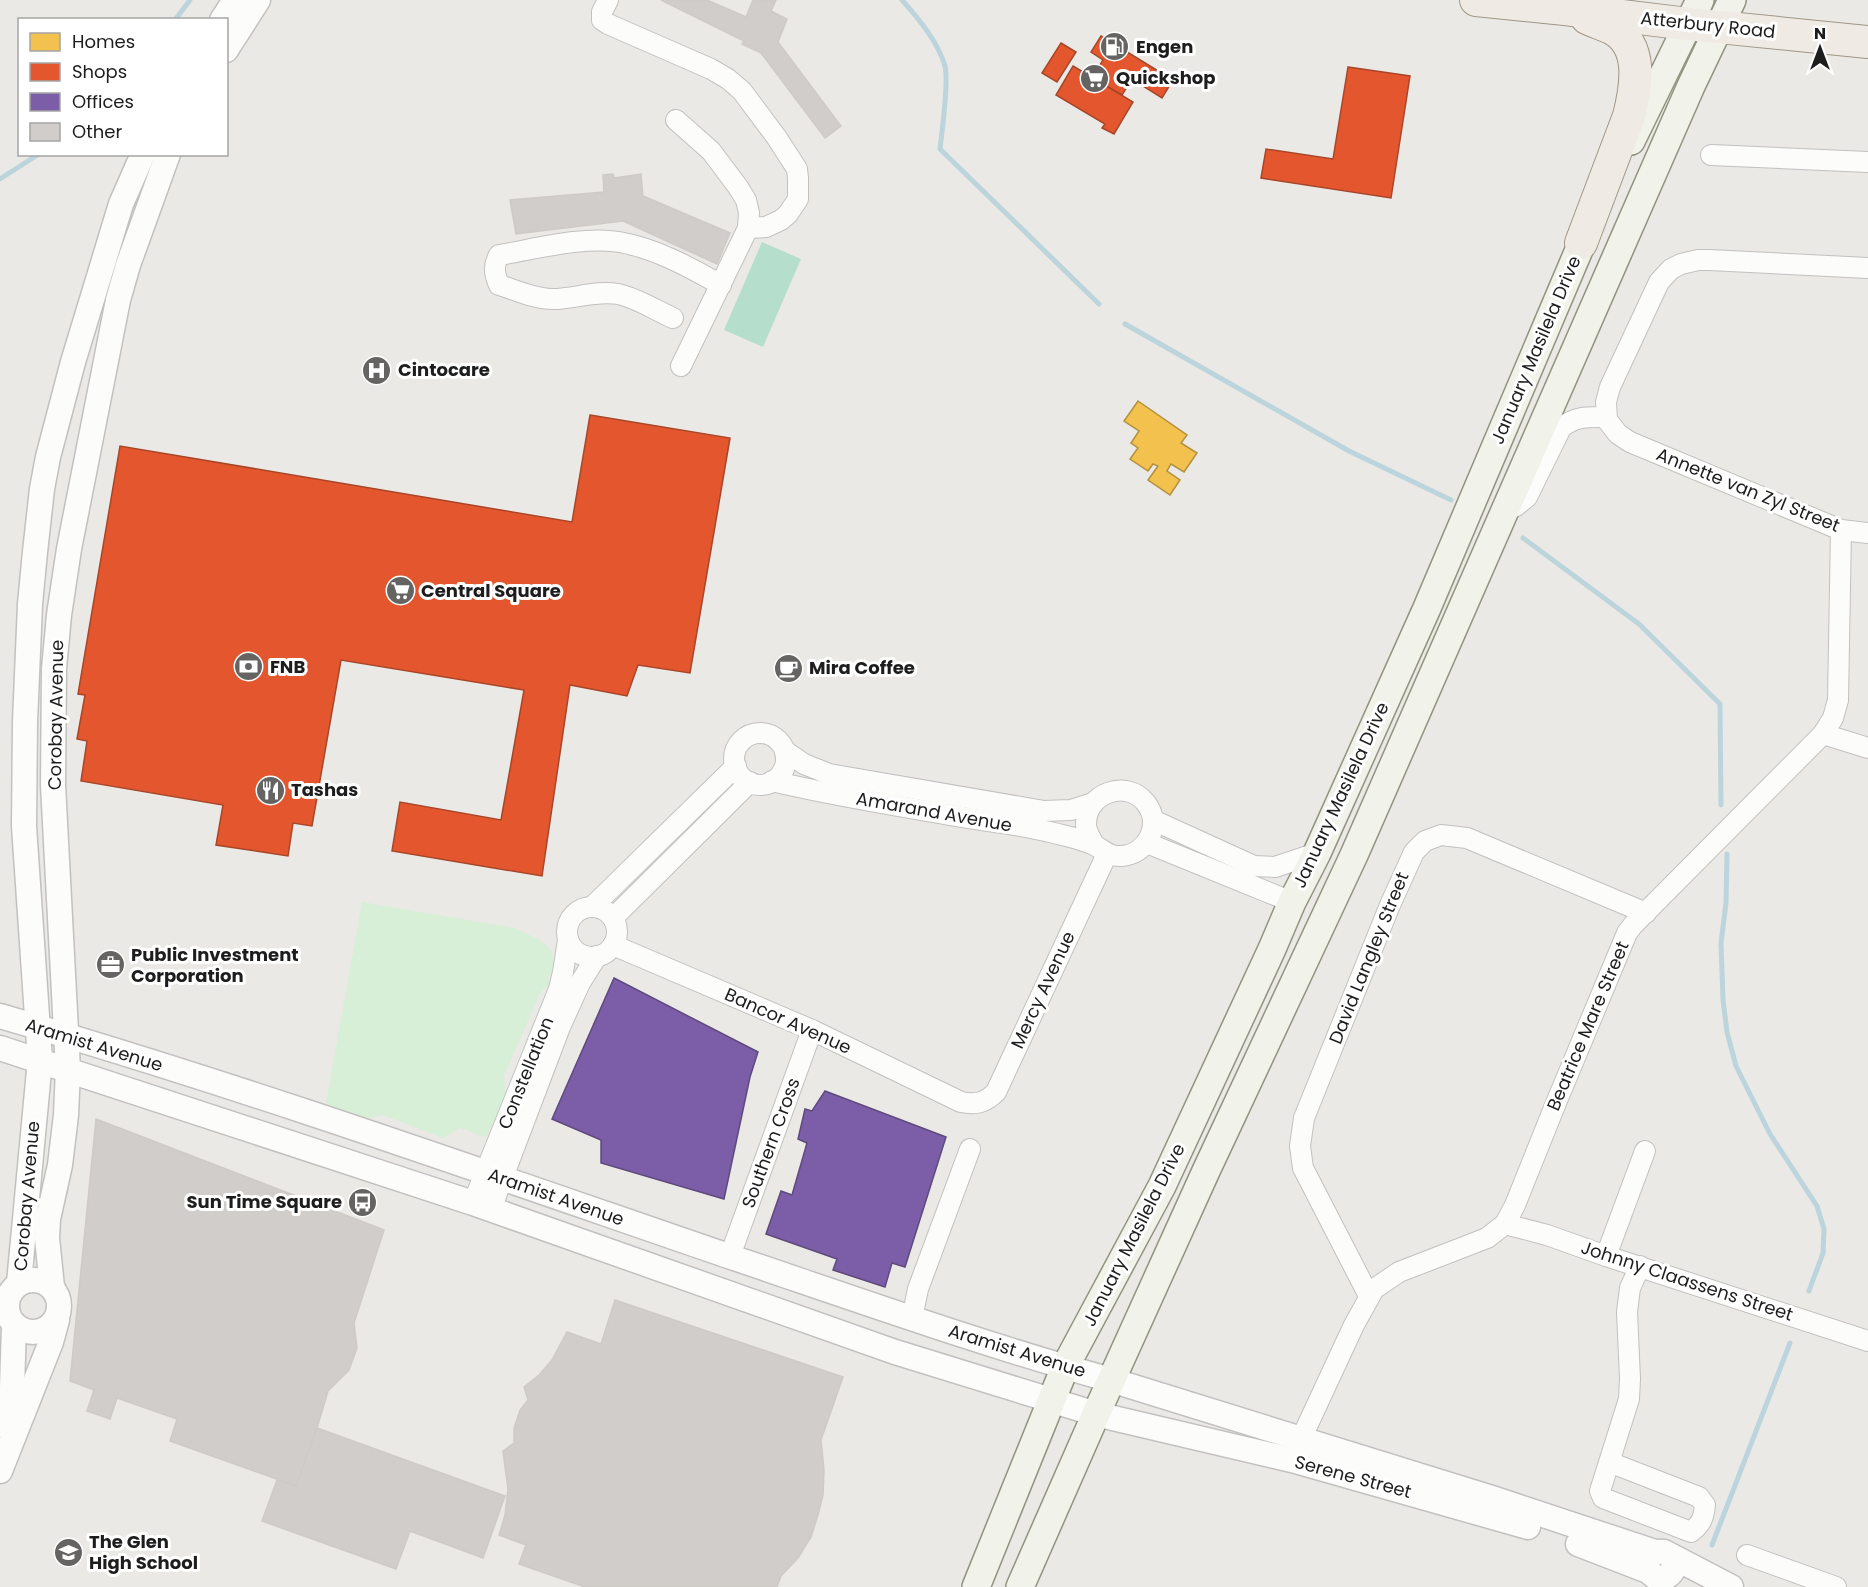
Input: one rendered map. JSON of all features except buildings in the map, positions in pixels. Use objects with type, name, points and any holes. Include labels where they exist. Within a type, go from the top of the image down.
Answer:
[{"type":"main road","name":"Atterbury Road","points":[[1476,0],[1565,9],[1726,14],[1868,42]]},
{"type":"main road","points":[[1565,9],[1614,30],[1623,37],[1635,59],[1636,72],[1634,98],[1629,116],[1581,243]]},
{"type":"main road","name":"January Masilela Drive","points":[[976,1587],[1065,1367],[1162,1186],[1292,902],[1317,853],[1431,597],[1581,243],[1694,12]]},
{"type":"main road","name":"January Masilela Drive","points":[[1020,1587],[1206,1171],[1354,855],[1691,86],[1726,14]]},
{"type":"main road","points":[[1292,902],[1307,901],[1321,886],[1402,706],[1418,677],[1449,637]]},
{"type":"street","points":[[223,18],[236,0]]},
{"type":"street","points":[[228,47],[258,0]]},
{"type":"street","points":[[608,0],[602,12],[602,20],[711,69],[735,85],[749,100],[793,161],[798,178],[798,199],[794,206],[788,214],[773,224],[748,228]]},
{"type":"street","points":[[676,120],[711,151],[744,195],[748,206],[748,228],[681,366]]},
{"type":"street","points":[[1711,155],[1868,162]]},
{"type":"street","name":"Corobay Avenue","points":[[19,1283],[40,1060],[24,826],[25,722],[30,604],[42,489],[48,457],[104,256],[121,204],[142,156]]},
{"type":"street","name":"Corobay Avenue","points":[[52,1287],[47,1238],[48,1220],[60,1165],[66,1115],[68,1069],[53,785],[54,669],[59,615],[69,549],[118,300],[128,265],[167,156]]},
{"type":"street","points":[[673,318],[616,294],[553,299],[537,297],[499,285],[494,274],[495,263],[500,255],[520,251],[589,242],[618,242],[654,252],[692,268],[720,285]]},
{"type":"street","points":[[1504,511],[1516,506],[1527,497],[1561,428],[1566,423],[1581,417],[1606,417],[1606,402],[1610,387],[1644,312],[1659,282],[1676,266],[1687,261],[1709,260],[1868,268]]},
{"type":"street","name":"Annette van Zyl Street","points":[[1606,417],[1618,434],[1630,442],[1840,530],[1868,533]]},
{"type":"street","name":"Beatrice Mare Street","points":[[1296,1449],[1369,1296],[1382,1282],[1399,1272],[1487,1238],[1505,1224],[1515,1205],[1627,933],[1823,734],[1833,718],[1838,700],[1840,530]]},
{"type":"street","points":[[1823,734],[1868,748]]},
{"type":"street","points":[[750,735],[771,736],[778,740],[785,751],[785,765],[782,772],[772,782],[765,784],[750,782],[735,766],[735,752],[743,740],[750,735]]},
{"type":"street","name":"Amarand Avenue","points":[[785,751],[804,764],[829,774],[1044,811],[1071,810],[1093,803]]},
{"type":"street","points":[[592,907],[735,766]]},
{"type":"street","points":[[613,918],[750,782]]},
{"type":"street","name":"Amarand Avenue","points":[[772,782],[1053,833],[1101,849]]},
{"type":"street","points":[[1121,790],[1140,796],[1146,803],[1153,820],[1153,828],[1147,843],[1140,850],[1125,856],[1116,856],[1101,849],[1089,835],[1086,824],[1093,803],[1110,791],[1121,790]]},
{"type":"street","points":[[1153,820],[1254,866],[1275,867],[1317,853]]},
{"type":"street","name":"David Langley Street","points":[[1369,1296],[1308,1180],[1300,1156],[1301,1133],[1308,1107],[1390,905],[1414,852],[1425,841],[1441,835],[1467,838],[1646,913]]},
{"type":"street","points":[[1147,843],[1292,902]]},
{"type":"street","name":"Mercy Avenue","points":[[961,1102],[978,1104],[988,1100],[996,1092],[1101,849]]},
{"type":"street","points":[[592,907],[600,908],[613,918],[617,932],[605,951],[584,956],[577,952],[568,940],[567,925],[577,912],[592,907]]},
{"type":"street","name":"Constellation","points":[[494,1176],[559,989],[564,972],[568,940]]},
{"type":"street","name":"Bancor Avenue","points":[[605,951],[812,1030],[961,1102]]},
{"type":"street","name":"Constellation","points":[[482,1206],[580,983],[605,951]]},
{"type":"street","name":"Aramist Avenue","points":[[0,1016],[247,1093],[912,1318],[1112,1380]]},
{"type":"street","name":"Southern Cross","points":[[730,1256],[812,1030]]},
{"type":"street","name":"Aramist Avenue","points":[[0,1048],[482,1206],[895,1352],[1053,1400]]},
{"type":"street","points":[[912,1318],[918,1289],[970,1149]]},
{"type":"street","points":[[1606,1256],[1645,1150]]},
{"type":"street","name":"Johnny Claassens Street","points":[[1505,1224],[1556,1238],[1868,1341]]},
{"type":"street","points":[[1609,1462],[1699,1497],[1705,1505],[1704,1517],[1699,1526],[1691,1532],[1603,1498],[1600,1491],[1609,1462],[1629,1400],[1627,1312],[1630,1288],[1640,1266]]},
{"type":"street","name":"Corobay Avenue","points":[[0,1425],[12,1388],[14,1325],[8,1314],[7,1303],[11,1291],[19,1283],[30,1279],[42,1280],[52,1287],[59,1297],[60,1309],[51,1342],[0,1471]]},
{"type":"street","points":[[14,1325],[24,1331],[36,1333],[48,1329],[57,1320]]},
{"type":"street","name":"Serene Street","points":[[1112,1380],[1296,1449]]},
{"type":"street","name":"Serene Street","points":[[1053,1400],[1096,1414],[1296,1449],[1496,1499],[1659,1570],[1704,1587]]},
{"type":"street","points":[[1746,1555],[1836,1587]]},
{"type":"street","name":"Serene Street","points":[[1659,1570],[1731,1587]]},
{"type":"green space","points":[[762,242],[801,259],[763,347],[724,330]]},
{"type":"green space","points":[[362,902],[514,928],[540,940],[552,951],[554,970],[548,977],[549,984],[540,993],[504,1076],[506,1098],[486,1137],[460,1128],[443,1138],[383,1115],[363,1119],[326,1103]]},
{"type":"waterway","points":[[176,18],[190,0]]},
{"type":"waterway","points":[[902,0],[933,40],[945,66],[946,95],[940,149],[1099,304]]},
{"type":"waterway","points":[[0,179],[36,156]]},
{"type":"waterway","points":[[1125,324],[1349,451],[1451,500]]},
{"type":"waterway","points":[[1523,538],[1639,624],[1720,704],[1721,805]]},
{"type":"waterway","points":[[1727,854],[1726,903],[1721,943],[1723,1000],[1727,1032],[1736,1066],[1770,1134],[1817,1206],[1824,1229],[1823,1253],[1809,1291]]},
{"type":"waterway","points":[[1712,1545],[1790,1343]]},
{"type":"place","name":"Engen","points":[[1115,47]]},
{"type":"place","name":"Quickshop","points":[[1095,78]]},
{"type":"place","name":"Cintocare","points":[[377,370]]},
{"type":"place","name":"Central Square","points":[[400,591]]},
{"type":"place","name":"FNB","points":[[249,667]]},
{"type":"place","name":"Mira Coffee","points":[[788,668]]},
{"type":"place","name":"Tashas","points":[[270,790]]},
{"type":"place","name":"Public Investment Corporation","points":[[110,965]]},
{"type":"place","name":"Sun Time Square","points":[[363,1202]]},
{"type":"place","name":"The Glen High School","points":[[68,1552]]}]
